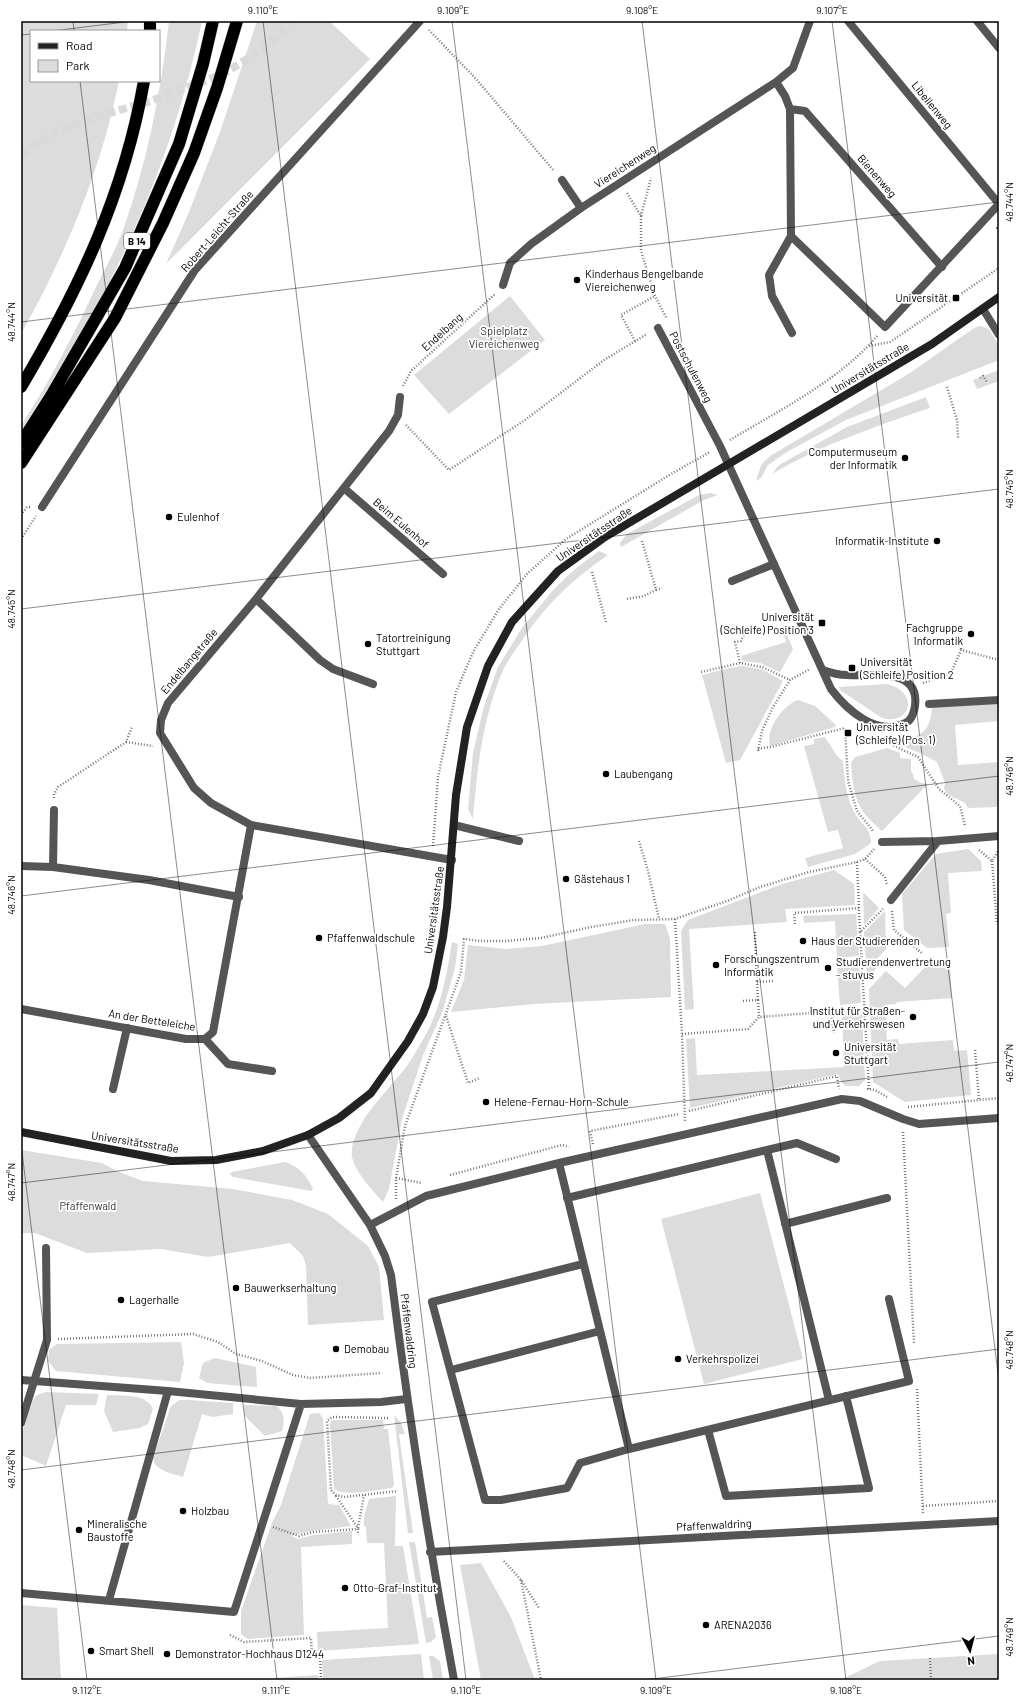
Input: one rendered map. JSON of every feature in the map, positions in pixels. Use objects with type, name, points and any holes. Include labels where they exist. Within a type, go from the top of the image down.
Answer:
[{"type":"highway","name":"B 14","points":[[21,443],[51,396],[125,268],[179,144],[203,64],[213,21]]},
{"type":"highway","name":"B 14","points":[[21,463],[115,318],[163,223],[194,153],[217,88],[237,21]]},
{"type":"highway","points":[[21,387],[73,294],[86,267],[112,203],[134,131],[144,82]]},
{"type":"street","name":"Robert-Leicht-Straße","points":[[42,507],[195,270],[420,21]]},
{"type":"street","name":"Viereichenweg","points":[[503,285],[510,263],[531,244],[581,208],[776,82],[793,68],[810,21]]},
{"type":"street","name":"Libellenweg","points":[[848,21],[999,204]]},
{"type":"street","points":[[977,21],[999,48]]},
{"type":"street","points":[[776,82],[785,96],[790,109],[790,236],[769,275],[772,296],[792,333]]},
{"type":"street","name":"Bienenweg","points":[[790,109],[805,111],[942,267]]},
{"type":"street","points":[[562,180],[581,208]]},
{"type":"street","points":[[790,236],[885,328],[999,204]]},
{"type":"street","name":"Universitätsstraße","points":[[21,1132],[171,1161],[216,1160],[262,1152],[308,1135],[340,1118],[371,1093],[408,1041],[423,1014],[433,987],[443,937],[452,860],[456,795],[466,727],[488,666],[512,622],[558,571],[605,537],[932,344],[999,297]]},
{"type":"street","points":[[982,309],[999,335]]},
{"type":"street","name":"Postschulenweg","points":[[658,328],[728,464]]},
{"type":"street","name":"Endelbangstraße","points":[[400,397],[398,415],[389,431],[345,489],[256,599],[168,702],[161,720],[160,733],[194,788],[211,803],[251,825],[341,839],[452,860]]},
{"type":"street","points":[[728,464],[821,668],[831,689],[839,700],[859,717],[874,725],[890,728],[906,723],[914,712],[916,699],[912,687],[901,677],[884,675],[846,676],[821,668]]},
{"type":"street","name":"Beim Eulenhof","points":[[345,489],[442,574]]},
{"type":"street","points":[[732,581],[774,564]]},
{"type":"street","points":[[256,599],[320,660],[333,669],[373,684]]},
{"type":"street","points":[[929,704],[999,700]]},
{"type":"street","points":[[53,867],[54,810]]},
{"type":"street","name":"An der Betteleiche","points":[[21,1009],[186,1039],[205,1039],[214,1032],[251,825]]},
{"type":"street","points":[[454,825],[519,841]]},
{"type":"street","points":[[882,842],[938,841],[999,836]]},
{"type":"street","points":[[891,900],[938,841]]},
{"type":"street","points":[[21,866],[53,867],[149,880],[239,897]]},
{"type":"street","points":[[113,1089],[127,1028]]},
{"type":"street","points":[[205,1039],[228,1064],[272,1071]]},
{"type":"street","points":[[370,1225],[426,1196],[559,1163],[842,1099],[860,1101],[919,1124],[999,1118]]},
{"type":"street","name":"Pfaffenwaldring","points":[[308,1135],[370,1225],[385,1256],[391,1276],[406,1399],[430,1552],[454,1680]]},
{"type":"street","points":[[567,1198],[797,1143],[836,1159]]},
{"type":"street","points":[[766,1150],[829,1400]]},
{"type":"street","points":[[559,1163],[629,1449]]},
{"type":"street","points":[[785,1224],[887,1198]]},
{"type":"street","points":[[21,1423],[47,1340],[46,1248]]},
{"type":"street","points":[[583,1264],[432,1302],[485,1500],[501,1500],[567,1488],[580,1463],[629,1449],[909,1381],[889,1299]]},
{"type":"street","points":[[451,1370],[600,1331]]},
{"type":"street","points":[[21,1380],[168,1391],[301,1404],[381,1402],[406,1399]]},
{"type":"street","points":[[109,1600],[168,1391]]},
{"type":"street","points":[[708,1430],[726,1496],[869,1488],[846,1396]]},
{"type":"street","points":[[21,1593],[234,1612],[301,1404]]},
{"type":"street","name":"Pfaffenwaldring","points":[[430,1552],[999,1521]]},
{"type":"path","points":[[420,21],[477,80],[562,180]]},
{"type":"path","name":"Postschulenweg","points":[[647,165],[651,179],[641,216],[641,251],[655,296],[669,322],[658,328]]},
{"type":"path","points":[[621,182],[641,216]]},
{"type":"path","points":[[999,225],[997,228],[999,231]]},
{"type":"path","points":[[869,346],[890,342],[999,268]]},
{"type":"path","name":"Endelbang","points":[[400,397],[406,378],[411,371],[497,293],[503,285]]},
{"type":"path","points":[[636,341],[621,315],[655,296]]},
{"type":"path","points":[[409,428],[449,470],[525,420],[604,360],[658,328]]},
{"type":"path","points":[[432,857],[438,777],[456,692],[472,652],[499,608],[527,574],[566,540],[671,474],[804,395],[849,365],[885,328]]},
{"type":"path","points":[[980,378],[983,376],[988,382]]},
{"type":"path","points":[[947,387],[957,420],[958,438]]},
{"type":"path","points":[[21,539],[42,507]]},
{"type":"path","points":[[642,541],[656,590]]},
{"type":"path","points":[[592,572],[606,622]]},
{"type":"path","points":[[627,599],[644,596],[662,588]]},
{"type":"path","points":[[740,663],[735,642],[741,641],[745,632]]},
{"type":"path","points":[[912,687],[951,673],[961,650],[960,642]]},
{"type":"path","points":[[961,650],[999,660]]},
{"type":"path","points":[[701,672],[740,663],[762,667],[790,680]]},
{"type":"path","points":[[821,668],[790,680],[773,707],[762,731],[758,750],[846,728],[848,781],[857,811],[882,842]]},
{"type":"path","points":[[54,810],[54,794],[58,787],[126,742],[132,727]]},
{"type":"path","points":[[126,742],[146,744],[161,749],[169,748]]},
{"type":"path","points":[[888,743],[918,757],[938,789],[960,806],[967,839],[992,861]]},
{"type":"path","points":[[639,841],[648,870],[659,919]]},
{"type":"path","points":[[997,924],[992,861],[999,850]]},
{"type":"path","points":[[399,1211],[396,1196],[396,1178],[405,1126],[461,972],[464,939],[506,941],[541,938],[591,927],[634,920],[675,919],[727,901],[760,887],[809,872],[865,859],[885,877]]},
{"type":"path","points":[[857,862],[869,1089]]},
{"type":"path","points":[[860,932],[891,900]]},
{"type":"path","points":[[891,900],[894,930],[923,954]]},
{"type":"path","points":[[795,924],[794,913],[859,908]]},
{"type":"path","points":[[675,919],[685,1113]]},
{"type":"path","points":[[755,932],[759,1017]]},
{"type":"path","points":[[837,963],[862,961]]},
{"type":"path","points":[[757,982],[773,981]]},
{"type":"path","points":[[744,1001],[758,1000]]},
{"type":"path","points":[[682,1034],[748,1029],[759,1017],[864,1009]]},
{"type":"path","points":[[831,1012],[834,1033]]},
{"type":"path","points":[[446,1016],[468,1083],[480,1078]]},
{"type":"path","points":[[975,1050],[979,1099]]},
{"type":"path","points":[[689,1111],[837,1076],[839,1090],[846,1090]]},
{"type":"path","points":[[861,1090],[876,1090],[892,1100]]},
{"type":"path","points":[[915,1348],[903,1107],[999,1098]]},
{"type":"path","points":[[593,1146],[590,1131],[679,1114]]},
{"type":"path","points":[[450,1176],[562,1146],[572,1148]]},
{"type":"path","points":[[396,1178],[420,1184],[427,1182]]},
{"type":"path","points":[[47,1340],[194,1334],[218,1342],[236,1354],[262,1361],[293,1375],[310,1378],[381,1373]]},
{"type":"path","points":[[917,1388],[923,1506],[922,1526]]},
{"type":"path","points":[[358,1529],[336,1495],[331,1490],[327,1421],[332,1417],[388,1418]]},
{"type":"path","points":[[336,1495],[344,1497],[398,1492]]},
{"type":"path","points":[[358,1535],[364,1495]]},
{"type":"path","points":[[923,1506],[999,1502]]},
{"type":"path","points":[[262,1524],[299,1536],[313,1532],[358,1529]]},
{"type":"path","points":[[493,1548],[521,1580],[539,1608]]},
{"type":"path","points":[[521,1580],[541,1680]]},
{"type":"path","points":[[230,1635],[244,1642],[311,1638],[312,1656]]},
{"type":"path","points":[[320,1655],[321,1680]]},
{"type":"path","points":[[930,1658],[931,1680]]},
{"type":"green space","points":[[21,21],[128,21],[127,30],[30,30],[30,82],[119,82],[102,147],[80,212],[67,243],[21,334]]},
{"type":"green space","points":[[169,21],[202,21],[182,101],[165,153],[145,205],[110,282],[52,382],[21,430],[21,426],[52,375],[123,230],[132,205],[152,127],[162,74]]},
{"type":"green space","points":[[257,21],[329,21],[370,59],[166,264],[189,212],[220,132]]},
{"type":"green space","name":"Spielplatz Viereichenweg","points":[[510,296],[545,340],[449,414],[414,375]]},
{"type":"green space","points":[[980,326],[989,329],[999,345],[999,360],[846,420],[787,452],[768,465],[761,478],[756,481],[761,465],[770,456],[910,373],[974,328]]},
{"type":"green space","points":[[999,370],[999,381],[977,389],[973,380]]},
{"type":"green space","points":[[926,397],[930,408],[869,429],[829,445],[772,474],[779,465],[847,427]]},
{"type":"green space","points":[[710,493],[718,495],[704,500],[621,547],[620,543],[627,534],[699,495]]},
{"type":"green space","points":[[599,551],[608,555],[582,574],[548,607],[528,632],[504,668],[491,704],[482,742],[473,819],[468,809],[473,753],[484,706],[498,667],[522,628],[553,590],[575,569]]},
{"type":"green space","points":[[785,630],[793,649],[780,672],[760,663],[742,661],[741,656],[786,642],[782,631]]},
{"type":"green space","points":[[742,666],[761,669],[783,681],[740,760],[726,763],[702,675]]},
{"type":"green space","points":[[887,684],[897,688],[908,700],[908,707],[905,713],[900,717],[892,719],[882,718],[840,690],[839,687]]},
{"type":"green space","points":[[798,700],[815,706],[836,725],[835,727],[770,746],[770,733],[776,719],[787,707]]},
{"type":"green space","points":[[999,703],[999,721],[955,725],[958,765],[999,762],[999,807],[968,808],[965,803],[946,792],[944,789],[945,783],[937,762],[920,753],[897,744],[918,735],[926,728],[931,716],[932,707]]},
{"type":"green space","points":[[825,737],[837,756],[843,761],[849,800],[857,817],[867,829],[871,843],[855,854],[808,867],[805,858],[843,848],[838,830],[828,832],[804,746],[814,744],[814,739]]},
{"type":"green space","points":[[887,748],[900,753],[900,758],[911,759],[911,771],[914,779],[921,783],[928,784],[882,831],[873,823],[861,808],[853,785],[851,763],[855,757]]},
{"type":"green space","points":[[968,849],[981,861],[982,871],[948,873],[951,913],[946,914],[949,947],[927,948],[904,930],[902,894],[936,854]]},
{"type":"green space","points":[[834,870],[854,884],[855,905],[785,909],[787,922],[689,929],[694,1009],[685,1010],[681,931],[688,920],[782,884]]},
{"type":"green space","points":[[863,892],[879,908],[864,925]]},
{"type":"green space","points":[[885,911],[886,949],[877,959],[881,962],[869,978],[867,977],[864,932]]},
{"type":"green space","points":[[856,914],[859,956],[837,958],[835,921],[804,923],[803,916]]},
{"type":"green space","points":[[645,924],[665,924],[670,939],[671,997],[534,1004],[451,1012],[464,980],[468,945],[506,949],[542,946]]},
{"type":"green space","points":[[452,942],[458,944],[455,968],[442,1013],[423,1055],[402,1119],[389,1189],[383,1202],[357,1169],[352,1157],[352,1145],[363,1121],[414,1056],[431,1025],[443,990]]},
{"type":"green space","points":[[950,963],[952,998],[897,1002],[896,1004],[885,1005],[887,1040],[898,1039],[899,1044],[953,1040],[954,1051],[967,1050],[971,1095],[905,1102],[873,1082],[869,989],[886,971],[905,988],[927,965]]},
{"type":"green space","points":[[859,967],[861,1003],[840,1005],[837,968]]},
{"type":"green space","points":[[862,1015],[865,1080],[859,1086],[843,1084],[838,1074],[690,1108],[686,1039],[695,1038],[697,1075],[844,1067],[842,1016]]},
{"type":"green space","name":"Pfaffenwald","points":[[21,1150],[102,1163],[117,1171],[143,1181],[233,1189],[292,1200],[328,1214],[368,1246],[379,1267],[384,1320],[308,1325],[306,1266],[303,1256],[290,1243],[208,1257],[161,1249],[87,1253],[35,1233],[21,1233]]},
{"type":"green space","points":[[285,1162],[295,1166],[302,1172],[313,1189],[311,1191],[233,1177],[230,1174],[232,1172]]},
{"type":"green space","points":[[760,1193],[803,1359],[704,1384],[661,1219]]},
{"type":"green space","points":[[181,1342],[184,1363],[180,1382],[56,1371],[48,1361],[49,1350],[57,1344]]},
{"type":"green space","points":[[215,1358],[256,1367],[257,1387],[207,1383],[199,1378],[203,1363]]},
{"type":"green space","points":[[46,1392],[99,1394],[96,1405],[66,1405],[46,1466],[21,1455],[21,1435],[33,1400],[37,1395]]},
{"type":"green space","points":[[107,1395],[133,1396],[145,1400],[153,1409],[148,1424],[140,1428],[113,1432],[104,1411]]},
{"type":"green space","points":[[179,1400],[233,1403],[233,1414],[213,1417],[202,1414],[183,1477],[160,1469],[154,1462],[153,1458],[171,1406]]},
{"type":"green space","points":[[244,1405],[277,1406],[282,1412],[284,1418],[282,1431],[265,1436],[244,1415]]},
{"type":"green space","points":[[319,1413],[323,1418],[328,1504],[339,1505],[351,1526],[312,1531],[291,1536],[298,1539],[313,1535],[352,1531],[352,1544],[301,1547],[304,1635],[248,1639],[241,1634],[241,1611],[272,1523],[281,1505],[310,1414]]},
{"type":"green space","points":[[394,1415],[401,1423],[405,1434],[399,1434],[413,1533],[408,1533]]},
{"type":"green space","points":[[383,1420],[384,1429],[388,1429],[394,1485],[392,1488],[354,1493],[334,1489],[330,1425],[331,1421]]},
{"type":"green space","points":[[396,1496],[395,1546],[403,1546],[419,1644],[318,1651],[317,1632],[388,1628],[384,1543],[367,1543],[364,1517],[369,1499]]},
{"type":"green space","points":[[409,1542],[415,1542],[427,1618],[432,1617],[436,1637],[431,1642],[426,1643]]},
{"type":"green space","points":[[481,1563],[511,1617],[535,1680],[481,1680],[460,1565]]},
{"type":"green space","points":[[21,1605],[57,1608],[61,1680],[21,1680]]},
{"type":"green space","points":[[421,1654],[424,1680],[323,1680],[322,1660]]},
{"type":"green space","points":[[999,1654],[999,1680],[840,1680],[880,1661]]},
{"type":"green space","points":[[429,1656],[433,1656],[440,1661],[443,1680],[433,1680]]},
{"type":"green space","points":[[318,1675],[319,1680],[273,1680],[273,1678]]},
{"type":"tunnel","points":[[21,154],[56,132],[99,116],[151,101],[223,74],[250,57],[274,39],[291,21]]},
{"type":"place","name":"Kinderhaus Bengelbande Viereichenweg","points":[[577,280]]},
{"type":"place","name":"Universität","points":[[956,298]]},
{"type":"place","name":"Computermuseum der Informatik","points":[[905,458]]},
{"type":"place","name":"Eulenhof","points":[[169,517]]},
{"type":"place","name":"Informatik-Institute","points":[[937,541]]},
{"type":"place","name":"Universität (Schleife) Position 3","points":[[822,623]]},
{"type":"place","name":"Fachgruppe Informatik","points":[[971,634]]},
{"type":"place","name":"Tatortreinigung Stuttgart","points":[[368,644]]},
{"type":"place","name":"Universität (Schleife) Position 2","points":[[852,668]]},
{"type":"place","name":"Universität (Schleife) (Pos. 1)","points":[[848,733]]},
{"type":"place","name":"Laubengang","points":[[606,774]]},
{"type":"place","name":"Gästehaus 1","points":[[566,879]]},
{"type":"place","name":"Pfaffenwaldschule","points":[[319,938]]},
{"type":"place","name":"Haus der Studierenden","points":[[803,941]]},
{"type":"place","name":"Forschungszentrum Informatik","points":[[716,965]]},
{"type":"place","name":"Studierendenvertretung - stuvus","points":[[828,968]]},
{"type":"place","name":"Institut für Straßen- und Verkehrswesen","points":[[913,1017]]},
{"type":"place","name":"Universität Stuttgart","points":[[836,1053]]},
{"type":"place","name":"Helene-Fernau-Horn-Schule","points":[[486,1102]]},
{"type":"place","name":"Bauwerkserhaltung","points":[[236,1288]]},
{"type":"place","name":"Lagerhalle","points":[[121,1300]]},
{"type":"place","name":"Demobau","points":[[336,1349]]},
{"type":"place","name":"Verkehrspolizei","points":[[678,1359]]},
{"type":"place","name":"Holzbau","points":[[183,1511]]},
{"type":"place","name":"Mineralische Baustoffe","points":[[79,1530]]},
{"type":"place","name":"Otto-Graf-Institut","points":[[345,1588]]},
{"type":"place","name":"ARENA2036","points":[[706,1625]]},
{"type":"place","name":"Smart Shell","points":[[91,1651]]},
{"type":"place","name":"Demonstrator-Hochhaus D1244","points":[[167,1654]]}]
